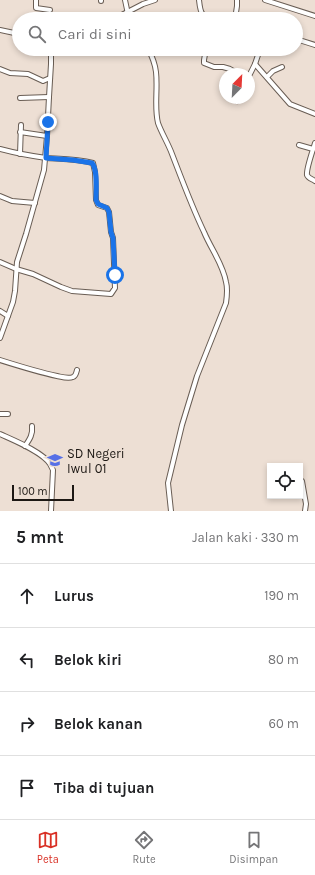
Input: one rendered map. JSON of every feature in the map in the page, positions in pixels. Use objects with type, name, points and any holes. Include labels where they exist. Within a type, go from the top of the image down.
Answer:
[{"type":"street","points":[[36,0],[36,8],[50,10]]},
{"type":"street","points":[[125,0],[127,12],[155,0]]},
{"type":"street","points":[[198,0],[201,12]]},
{"type":"street","points":[[236,12],[237,0]]},
{"type":"street","points":[[265,0],[302,12]]},
{"type":"street","points":[[303,12],[315,16]]},
{"type":"street","points":[[0,30],[12,33]]},
{"type":"street","points":[[303,41],[315,45]]},
{"type":"street","points":[[0,338],[15,291],[17,262],[44,170],[52,56]]},
{"type":"street","points":[[152,56],[156,73],[158,123],[171,151],[195,212],[224,273],[227,283],[226,303],[197,376],[180,432],[168,484],[171,511]]},
{"type":"street","points":[[205,56],[204,63],[214,67],[226,68]]},
{"type":"street","points":[[254,68],[258,56]]},
{"type":"street","points":[[256,64],[290,104],[315,114]]},
{"type":"street","points":[[266,76],[282,67]]},
{"type":"street","points":[[0,69],[10,73],[28,74],[43,81],[50,78]]},
{"type":"street","points":[[20,98],[49,97]]},
{"type":"street","points":[[20,154],[21,125]]},
{"type":"street","points":[[20,132],[47,136]]},
{"type":"street","points":[[315,143],[307,175],[309,178],[315,180]]},
{"type":"street","points":[[299,145],[313,149]]},
{"type":"street","points":[[0,149],[20,154],[94,164],[96,200],[98,204],[107,208],[110,217],[113,238],[114,288],[111,294],[72,291],[0,262]]},
{"type":"street","points":[[0,196],[12,201],[35,204]]},
{"type":"street","points":[[0,311],[8,316]]},
{"type":"street","points":[[0,360],[38,372],[66,378],[75,376],[77,370]]},
{"type":"street","points":[[0,414],[8,414]]},
{"type":"street","points":[[25,446],[30,440],[33,431],[32,426]]},
{"type":"street","points":[[0,434],[25,446],[45,458],[50,464],[53,470],[51,511]]},
{"type":"street","points":[[303,487],[306,504],[304,511]]},
{"type":"place","name":"SD Negeri Iwul 01","points":[[55,460]]},
{"type":"route","points":[[48,122],[46,158],[73,160],[94,164],[96,200],[98,204],[107,208],[110,217],[115,275]]}]
